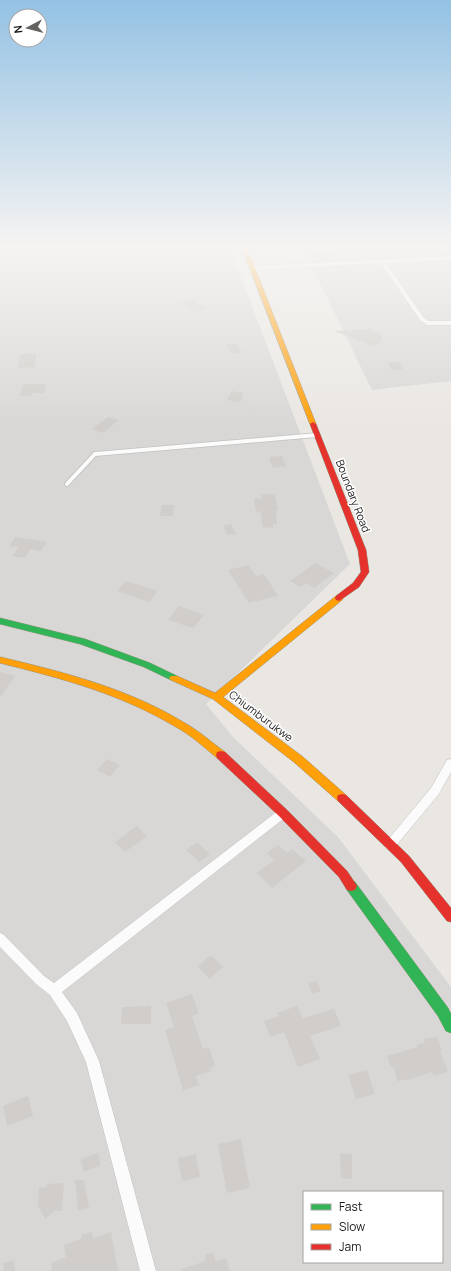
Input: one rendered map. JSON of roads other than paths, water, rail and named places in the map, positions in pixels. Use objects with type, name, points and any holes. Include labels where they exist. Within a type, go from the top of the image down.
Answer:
[{"type":"street","name":"Boundary Road","points":[[216,697],[356,585],[365,572],[362,550],[267,307]]},
{"type":"street","points":[[414,307],[422,319],[427,323],[451,323]]},
{"type":"street","name":"Chiumburukwe","points":[[0,621],[82,641],[147,665],[216,697],[299,760],[352,806],[405,860],[451,917]]},
{"type":"street","points":[[0,660],[58,674],[116,693],[175,721],[222,756],[283,813],[344,874],[450,1024]]},
{"type":"street","points":[[390,845],[435,792],[451,763]]},
{"type":"street","points":[[54,991],[283,813]]},
{"type":"street","points":[[0,939],[40,980],[54,991],[72,1018],[92,1061],[148,1271]]},
{"type":"lane","points":[[67,484],[95,454],[317,435]]}]
